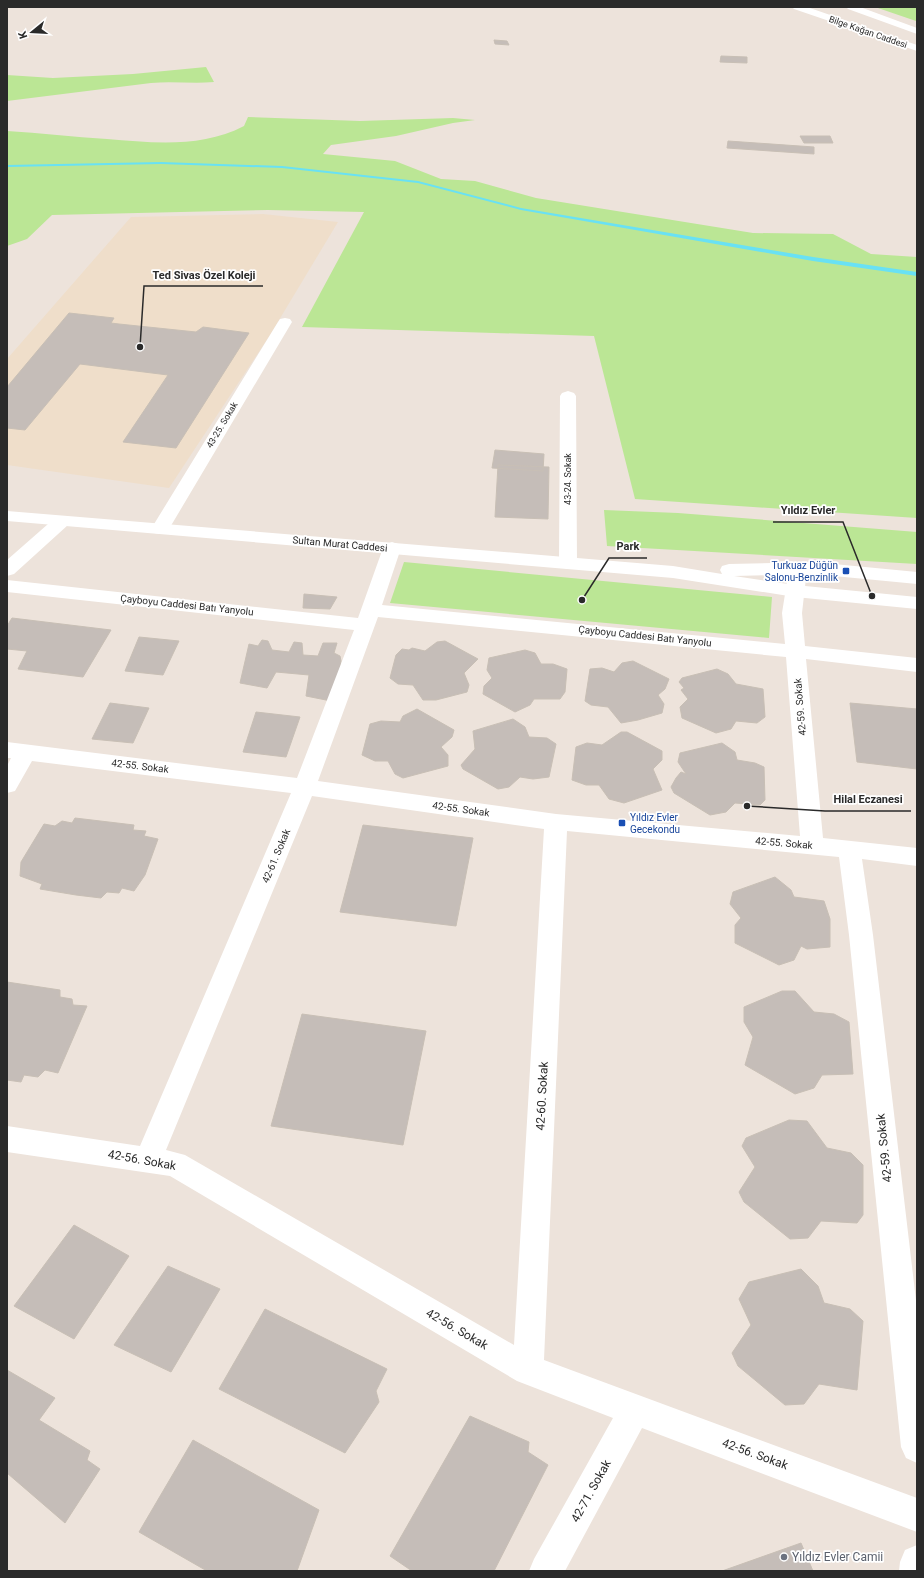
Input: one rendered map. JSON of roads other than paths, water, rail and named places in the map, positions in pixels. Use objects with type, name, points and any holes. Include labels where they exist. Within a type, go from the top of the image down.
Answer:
[{"type":"street","name":"Bilge Kağan Caddesi","points":[[797,7],[917,48]]},
{"type":"street","name":"Bilge Kağan Caddesi","points":[[851,7],[917,31]]},
{"type":"street","name":"43-25. Sokak","points":[[160,529],[285,322]]},
{"type":"street","name":"43-24. Sokak","points":[[568,396],[568,563]]},
{"type":"street","name":"Sultan Murat Caddesi","points":[[7,516],[673,572]]},
{"type":"street","points":[[7,570],[62,521]]},
{"type":"street","name":"42-61. Sokak","points":[[148,1160],[305,788],[369,617],[392,548]]},
{"type":"street","points":[[673,572],[813,568],[917,578]]},
{"type":"street","name":"42-59. Sokak","points":[[798,569],[792,613],[794,651],[812,845]]},
{"type":"street","points":[[673,572],[795,591],[917,603]]},
{"type":"street","name":"Çayboyu Caddesi Batı Yanyolu","points":[[7,586],[794,651],[917,665]]},
{"type":"street","points":[[7,785],[16,752]]},
{"type":"street","name":"42-55. Sokak","points":[[16,752],[240,778],[556,822],[812,845],[917,857]]},
{"type":"street","name":"42-60. Sokak","points":[[528,1370],[556,822]]},
{"type":"street","name":"42-59. Sokak","points":[[849,849],[862,943],[917,1447]]},
{"type":"street","name":"42-56. Sokak","points":[[7,1139],[175,1164],[528,1370],[917,1514]]},
{"type":"street","name":"42-71. Sokak","points":[[546,1571],[635,1410]]},
{"type":"street","points":[[916,1571],[917,1562]]},
{"type":"waterway","points":[[7,166],[161,163],[282,167],[418,182],[521,209],[813,259],[917,274]]},
{"type":"place","name":"Ted Sivas Özel Koleji","points":[[140,347]]},
{"type":"place","name":"Turkuaz Düğün Salonu-Benzinlik","points":[[846,571]]},
{"type":"place","name":"Yıldız Evler","points":[[872,596]]},
{"type":"place","name":"Park","points":[[582,600]]},
{"type":"place","name":"Hilal Eczanesi","points":[[747,806]]},
{"type":"place","name":"Yıldız Evler Gecekondu","points":[[622,823]]},
{"type":"place","name":"Yıldız Evler Camii","points":[[784,1557]]}]
